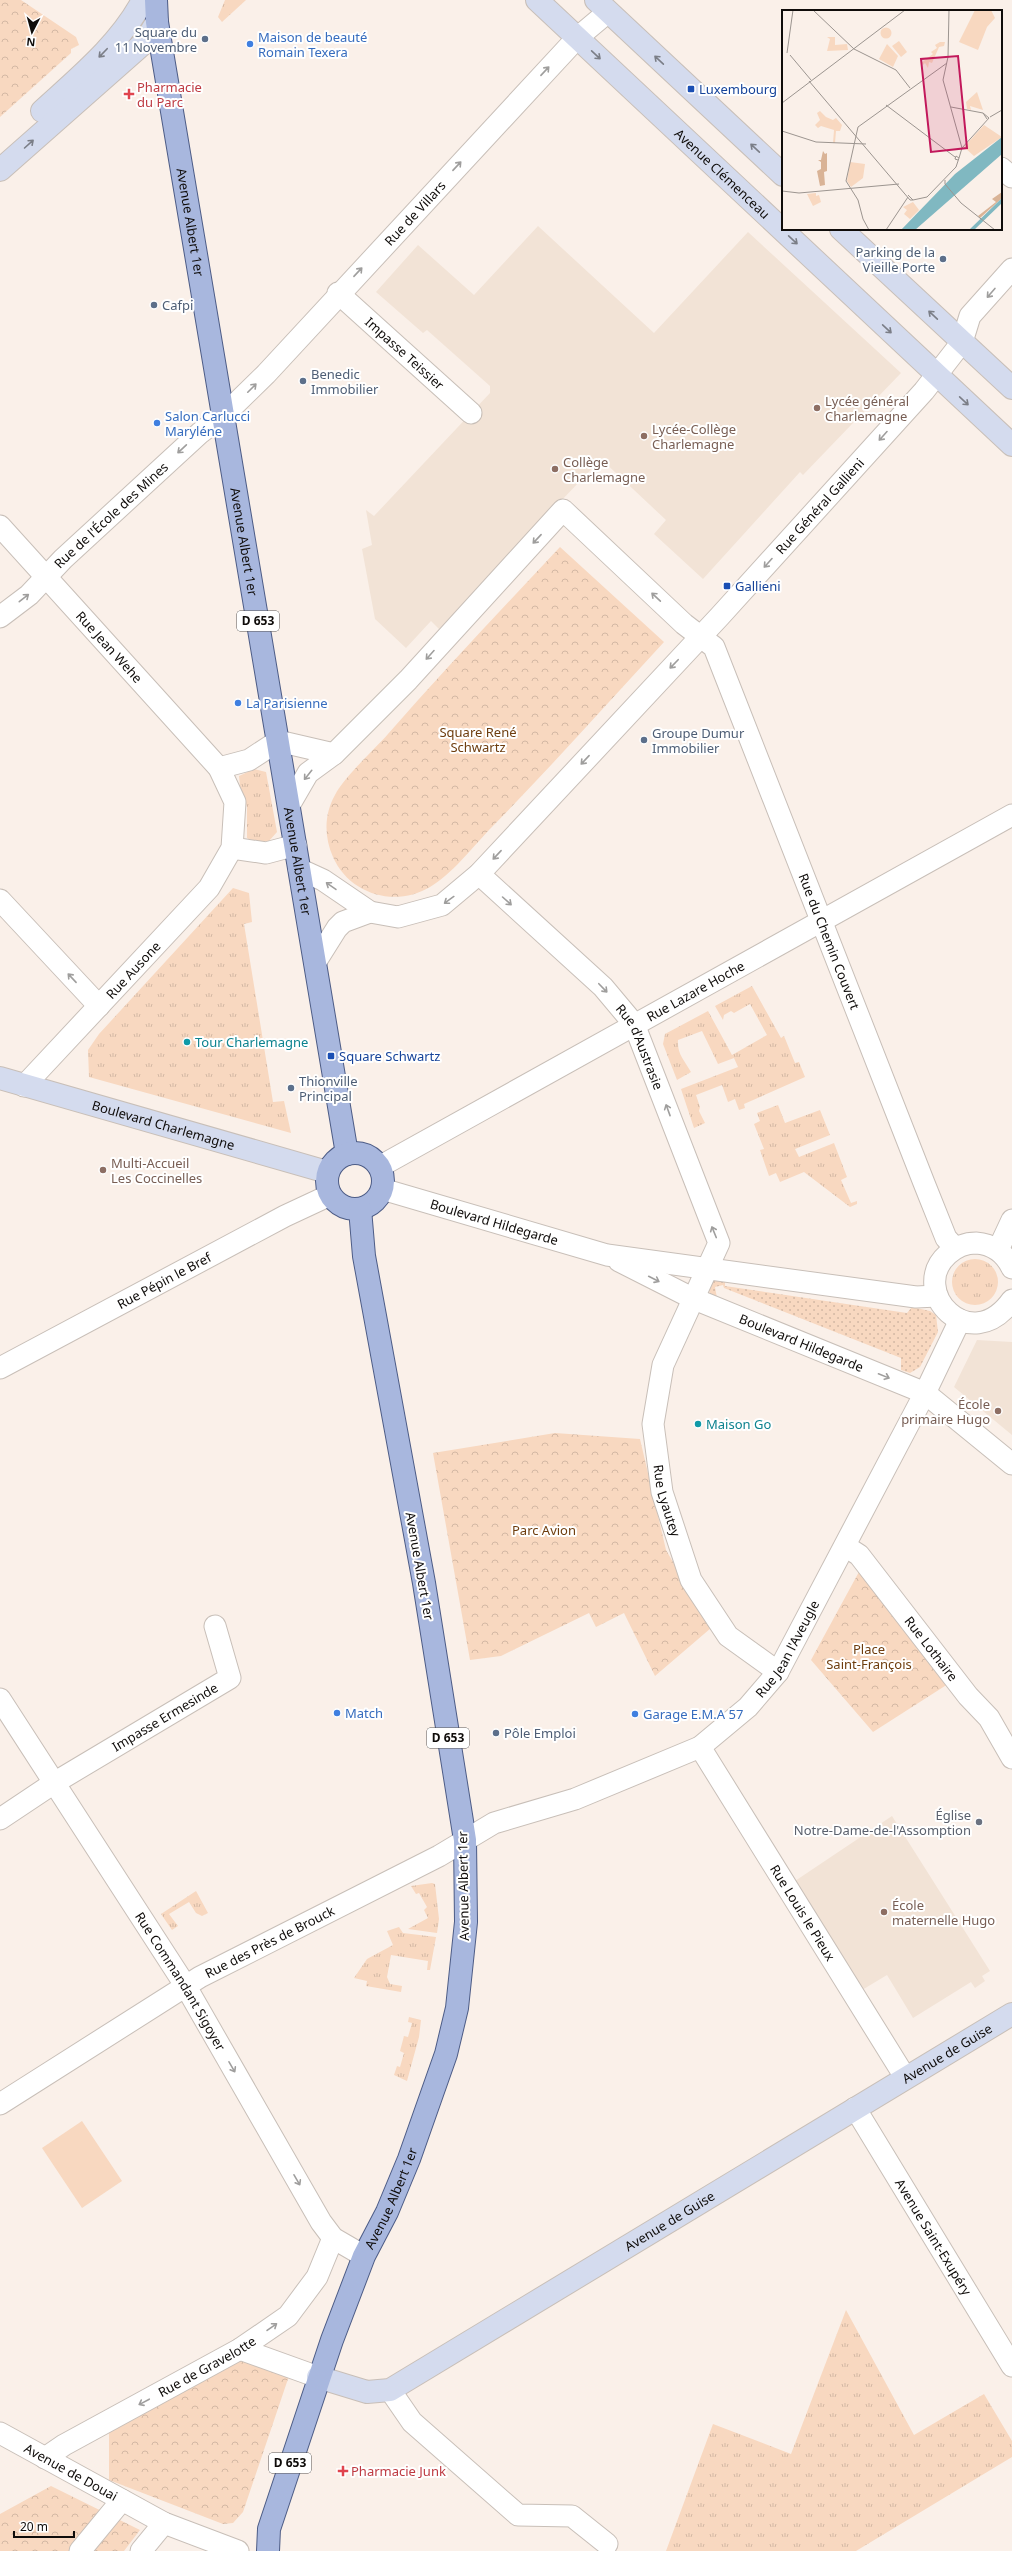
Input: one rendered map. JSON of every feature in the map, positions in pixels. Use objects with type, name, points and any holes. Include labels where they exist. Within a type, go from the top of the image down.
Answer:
[{"type":"main road","name":"Avenue Albert 1er","points":[[156,0],[157,22],[278,741],[290,804],[347,1154]]},
{"type":"main road","points":[[347,1154],[366,1155],[379,1166],[383,1176],[382,1189],[374,1202],[360,1209],[345,1208],[330,1196],[327,1186],[327,1172],[332,1164],[347,1154]]},
{"type":"main road","name":"Avenue Albert 1er","points":[[318,2377],[364,2256],[387,2212],[409,2159],[446,2054],[457,2008],[466,1922],[465,1840],[424,1583],[364,1256],[360,1209]]},
{"type":"main road","name":"D 653","points":[[268,2551],[269,2529],[318,2377]]},
{"type":"street","points":[[0,150],[90,67],[137,11],[143,0]]},
{"type":"street","name":"Avenue Clémenceau","points":[[537,0],[1012,446]]},
{"type":"street","points":[[602,6],[782,174]]},
{"type":"street","name":"Rue de Villars","points":[[224,415],[266,374],[338,293],[577,38],[602,6]]},
{"type":"street","points":[[0,170],[129,54],[145,42],[157,22]]},
{"type":"street","points":[[129,54],[145,55],[157,62],[169,88]]},
{"type":"street","points":[[1002,169],[1012,177]]},
{"type":"street","points":[[842,230],[1012,388]]},
{"type":"street","points":[[962,342],[970,316],[1012,269]]},
{"type":"street","name":"Impasse Teissier","points":[[338,293],[471,413]]},
{"type":"street","name":"Rue Général Gallieni","points":[[701,636],[924,391],[935,374],[962,342]]},
{"type":"street","name":"Rue de l'École des Mines","points":[[0,617],[29,595],[46,577],[200,432],[224,415]]},
{"type":"street","points":[[290,804],[308,773],[334,754],[408,680],[563,510],[701,636],[479,874],[442,905],[398,917],[370,912],[323,880],[300,869]]},
{"type":"street","name":"Rue Jean Wehe","points":[[0,526],[219,768]]},
{"type":"street","name":"Rue du Chemin Couvert","points":[[701,636],[714,647],[932,1204],[946,1238],[955,1248]]},
{"type":"street","points":[[219,768],[249,760],[278,741],[334,754]]},
{"type":"street","name":"Rue Ausone","points":[[24,1086],[209,888],[232,848],[235,802],[219,768]]},
{"type":"street","name":"Rue Lazare Hoche","points":[[379,1166],[423,1144],[634,1024],[822,922],[1012,815]]},
{"type":"street","points":[[232,848],[266,853],[296,845]]},
{"type":"street","name":"Rue d'Austrasie","points":[[479,874],[603,987],[634,1024],[719,1243],[692,1298]]},
{"type":"street","points":[[0,900],[99,1006]]},
{"type":"street","points":[[315,963],[337,928],[343,922],[370,912]]},
{"type":"street","name":"Boulevard Charlemagne","points":[[0,1078],[327,1172]]},
{"type":"street","name":"Boulevard Hildegarde","points":[[382,1189],[607,1255],[916,1297],[937,1296]]},
{"type":"street","name":"Rue Pépin le Bref","points":[[0,1368],[285,1216],[330,1196]]},
{"type":"street","points":[[998,1250],[1012,1220]]},
{"type":"street","points":[[1012,1268],[1008,1260],[998,1250],[984,1244],[969,1243],[955,1248],[945,1257],[938,1269],[935,1282],[937,1296],[946,1310],[960,1320],[975,1323],[990,1321],[1003,1312],[1012,1300]]},
{"type":"street","name":"Boulevard Hildegarde","points":[[607,1255],[692,1298],[925,1393],[1012,1464]]},
{"type":"street","name":"Rue Lyautey","points":[[692,1298],[663,1365],[653,1424],[662,1492],[691,1580],[728,1636],[778,1672]]},
{"type":"street","points":[[925,1393],[960,1320]]},
{"type":"street","name":"Rue Jean l'Aveugle","points":[[465,1840],[494,1823],[575,1799],[700,1747],[748,1707],[778,1672],[925,1393]]},
{"type":"street","name":"Rue Lothaire","points":[[844,1546],[859,1555],[968,1696],[988,1718],[1012,1758]]},
{"type":"street","name":"Impasse Ermesinde","points":[[54,1783],[230,1678],[215,1626]]},
{"type":"street","name":"Rue Commandant Sigoyer","points":[[0,1699],[185,1985],[321,2222],[333,2238],[364,2256]]},
{"type":"street","name":"Rue Louis le Pieux","points":[[700,1747],[906,2078]]},
{"type":"street","points":[[0,1819],[54,1783]]},
{"type":"street","name":"Rue des Près de Brouck","points":[[0,2104],[185,1985],[439,1856],[465,1840]]},
{"type":"street","name":"Avenue de Guise","points":[[318,2377],[367,2392],[390,2390],[1012,2014]]},
{"type":"street","name":"Avenue Saint-Exupéry","points":[[855,2108],[1012,2366]]},
{"type":"street","name":"Rue de Gravelotte","points":[[45,2458],[64,2445],[240,2349],[288,2316],[317,2277],[333,2238]]},
{"type":"street","points":[[240,2349],[318,2377]]},
{"type":"street","points":[[390,2390],[412,2422],[518,2515],[572,2516],[607,2544]]},
{"type":"street","name":"Avenue de Douai","points":[[0,2433],[164,2523],[238,2551]]},
{"type":"street","points":[[80,2551],[122,2500]]},
{"type":"street","points":[[142,2551],[164,2523]]},
{"type":"shaded area","name":"Lycée-Collège Charlemagne","points":[[538,226],[654,333],[748,232],[901,373],[803,475],[800,472],[703,579],[654,534],[666,520],[601,459],[439,629],[431,621],[406,648],[375,619],[362,549],[372,545],[366,510],[374,516],[490,393],[490,386],[427,330],[423,333],[376,292],[418,245],[474,295]]},
{"type":"shaded area","name":"École primaire Hugo","points":[[977,1340],[1012,1342],[1012,1435],[954,1387]]},
{"type":"shaded area","name":"École maternelle Hugo","points":[[892,1816],[990,1971],[982,1976],[985,1981],[975,1988],[971,1982],[913,2018],[887,1975],[862,1990],[795,1881]]},
{"type":"green space","points":[[0,0],[21,0],[76,37],[79,45],[71,49],[71,53],[0,117]]},
{"type":"green space","points":[[225,0],[246,0],[222,22],[218,17]]},
{"type":"green space","name":"Square René Schwartz","points":[[560,547],[664,642],[446,876],[430,887],[416,893],[402,896],[374,894],[361,888],[340,870],[333,857],[328,842],[326,826],[327,818],[331,802],[339,788],[430,686]]},
{"type":"green space","points":[[254,769],[266,772],[277,832],[269,841],[252,841],[247,838],[247,807],[240,786],[239,776]]},
{"type":"green space","points":[[233,888],[249,893],[252,922],[244,924],[273,1102],[284,1101],[291,1133],[89,1077],[88,1050],[99,1034]]},
{"type":"green space","points":[[752,986],[781,1038],[784,1036],[795,1063],[799,1062],[805,1077],[744,1104],[745,1108],[739,1110],[735,1099],[728,1102],[722,1085],[696,1095],[700,1107],[699,1111],[705,1123],[694,1128],[681,1089],[738,1067],[734,1058],[718,1064],[702,1031],[678,1040],[680,1053],[691,1072],[677,1080],[663,1044],[665,1034],[708,1011],[732,1055],[767,1035],[750,1004],[734,1013],[731,1011],[724,1015],[723,1020],[715,1006]]},
{"type":"green space","points":[[778,1105],[785,1123],[820,1110],[830,1135],[795,1149],[799,1157],[834,1143],[847,1177],[841,1180],[851,1203],[857,1201],[857,1204],[850,1207],[804,1172],[780,1182],[776,1173],[769,1176],[760,1150],[764,1149],[754,1124],[760,1121],[757,1113]]},
{"type":"green space","points":[[970,1259],[980,1259],[988,1263],[994,1269],[998,1277],[998,1287],[994,1295],[988,1301],[980,1305],[970,1305],[962,1301],[956,1295],[952,1287],[952,1277],[956,1269],[962,1263]]},
{"type":"green space","points":[[715,1279],[725,1279],[725,1286],[907,1313],[912,1307],[930,1311],[936,1315],[938,1332],[920,1367],[910,1373],[901,1370],[901,1358],[724,1288],[723,1285],[715,1287],[717,1298],[710,1295],[708,1283]]},
{"type":"green space","name":"Parc Avion","points":[[555,1433],[640,1439],[666,1550],[711,1628],[655,1676],[624,1613],[596,1627],[589,1613],[501,1656],[470,1660],[433,1453]]},
{"type":"green space","name":"Place Saint-François","points":[[860,1570],[948,1684],[873,1732],[811,1660]]},
{"type":"green space","points":[[432,1883],[435,1884],[439,1919],[437,1933],[408,1929],[428,1918],[424,1910],[427,1907],[419,1893],[416,1894],[411,1886]]},
{"type":"green space","points":[[196,1891],[208,1913],[202,1916],[196,1913],[189,1902],[169,1914],[178,1926],[172,1930],[161,1914]]},
{"type":"green space","points":[[399,1927],[403,1933],[436,1937],[430,1970],[427,1970],[428,1961],[391,1955],[387,1977],[390,1984],[402,1986],[401,1992],[366,1986],[367,1981],[354,1978],[367,1959],[393,1945],[387,1931]]},
{"type":"green space","points":[[409,2017],[421,2020],[419,2037],[407,2081],[394,2075],[397,2066],[400,2067],[404,2053],[400,2051],[404,2036],[408,2037],[412,2023],[408,2022]]},
{"type":"green space","points":[[82,2121],[122,2181],[82,2208],[42,2148]]},
{"type":"green space","points":[[846,2310],[914,2435],[984,2394],[1012,2441],[1012,2457],[856,2551],[666,2551],[713,2424],[791,2454]]},
{"type":"green space","points":[[242,2360],[289,2376],[243,2512],[233,2523],[223,2524],[109,2480],[109,2430]]},
{"type":"green space","points":[[51,2486],[140,2530],[124,2551],[0,2551],[0,2514]]},
{"type":"place","name":"Square du 11 Novembre","points":[[205,39]]},
{"type":"place","name":"Maison de beauté Romain Texera","points":[[250,44]]},
{"type":"place","name":"Luxembourg","points":[[691,89]]},
{"type":"place","name":"Pharmacie du Parc","points":[[129,94]]},
{"type":"place","name":"Parking de la Vieille Porte","points":[[943,259]]},
{"type":"place","name":"Cafpi","points":[[154,305]]},
{"type":"place","name":"Benedic Immobilier","points":[[303,381]]},
{"type":"place","name":"Lycée général Charlemagne","points":[[817,408]]},
{"type":"place","name":"Salon Carlucci Maryléne","points":[[157,423]]},
{"type":"place","name":"Lycée-Collège Charlemagne","points":[[644,436]]},
{"type":"place","name":"Collège Charlemagne","points":[[555,469]]},
{"type":"place","name":"Gallieni","points":[[727,586]]},
{"type":"place","name":"La Parisienne","points":[[238,703]]},
{"type":"place","name":"Groupe Dumur Immobilier","points":[[644,740]]},
{"type":"place","name":"Tour Charlemagne","points":[[187,1042]]},
{"type":"place","name":"Square Schwartz","points":[[331,1056]]},
{"type":"place","name":"Thionville Principal","points":[[291,1088]]},
{"type":"place","name":"Multi-Accueil Les Coccinelles","points":[[103,1170]]},
{"type":"place","name":"École primaire Hugo","points":[[998,1411]]},
{"type":"place","name":"Maison Go","points":[[698,1424]]},
{"type":"place","name":"Match","points":[[337,1713]]},
{"type":"place","name":"Garage E.M.A 57","points":[[635,1714]]},
{"type":"place","name":"Pôle Emploi","points":[[496,1733]]},
{"type":"place","name":"Église Notre-Dame-de-l'Assomption","points":[[979,1822]]},
{"type":"place","name":"École maternelle Hugo","points":[[884,1912]]},
{"type":"place","name":"Pharmacie Junk","points":[[343,2471]]}]
